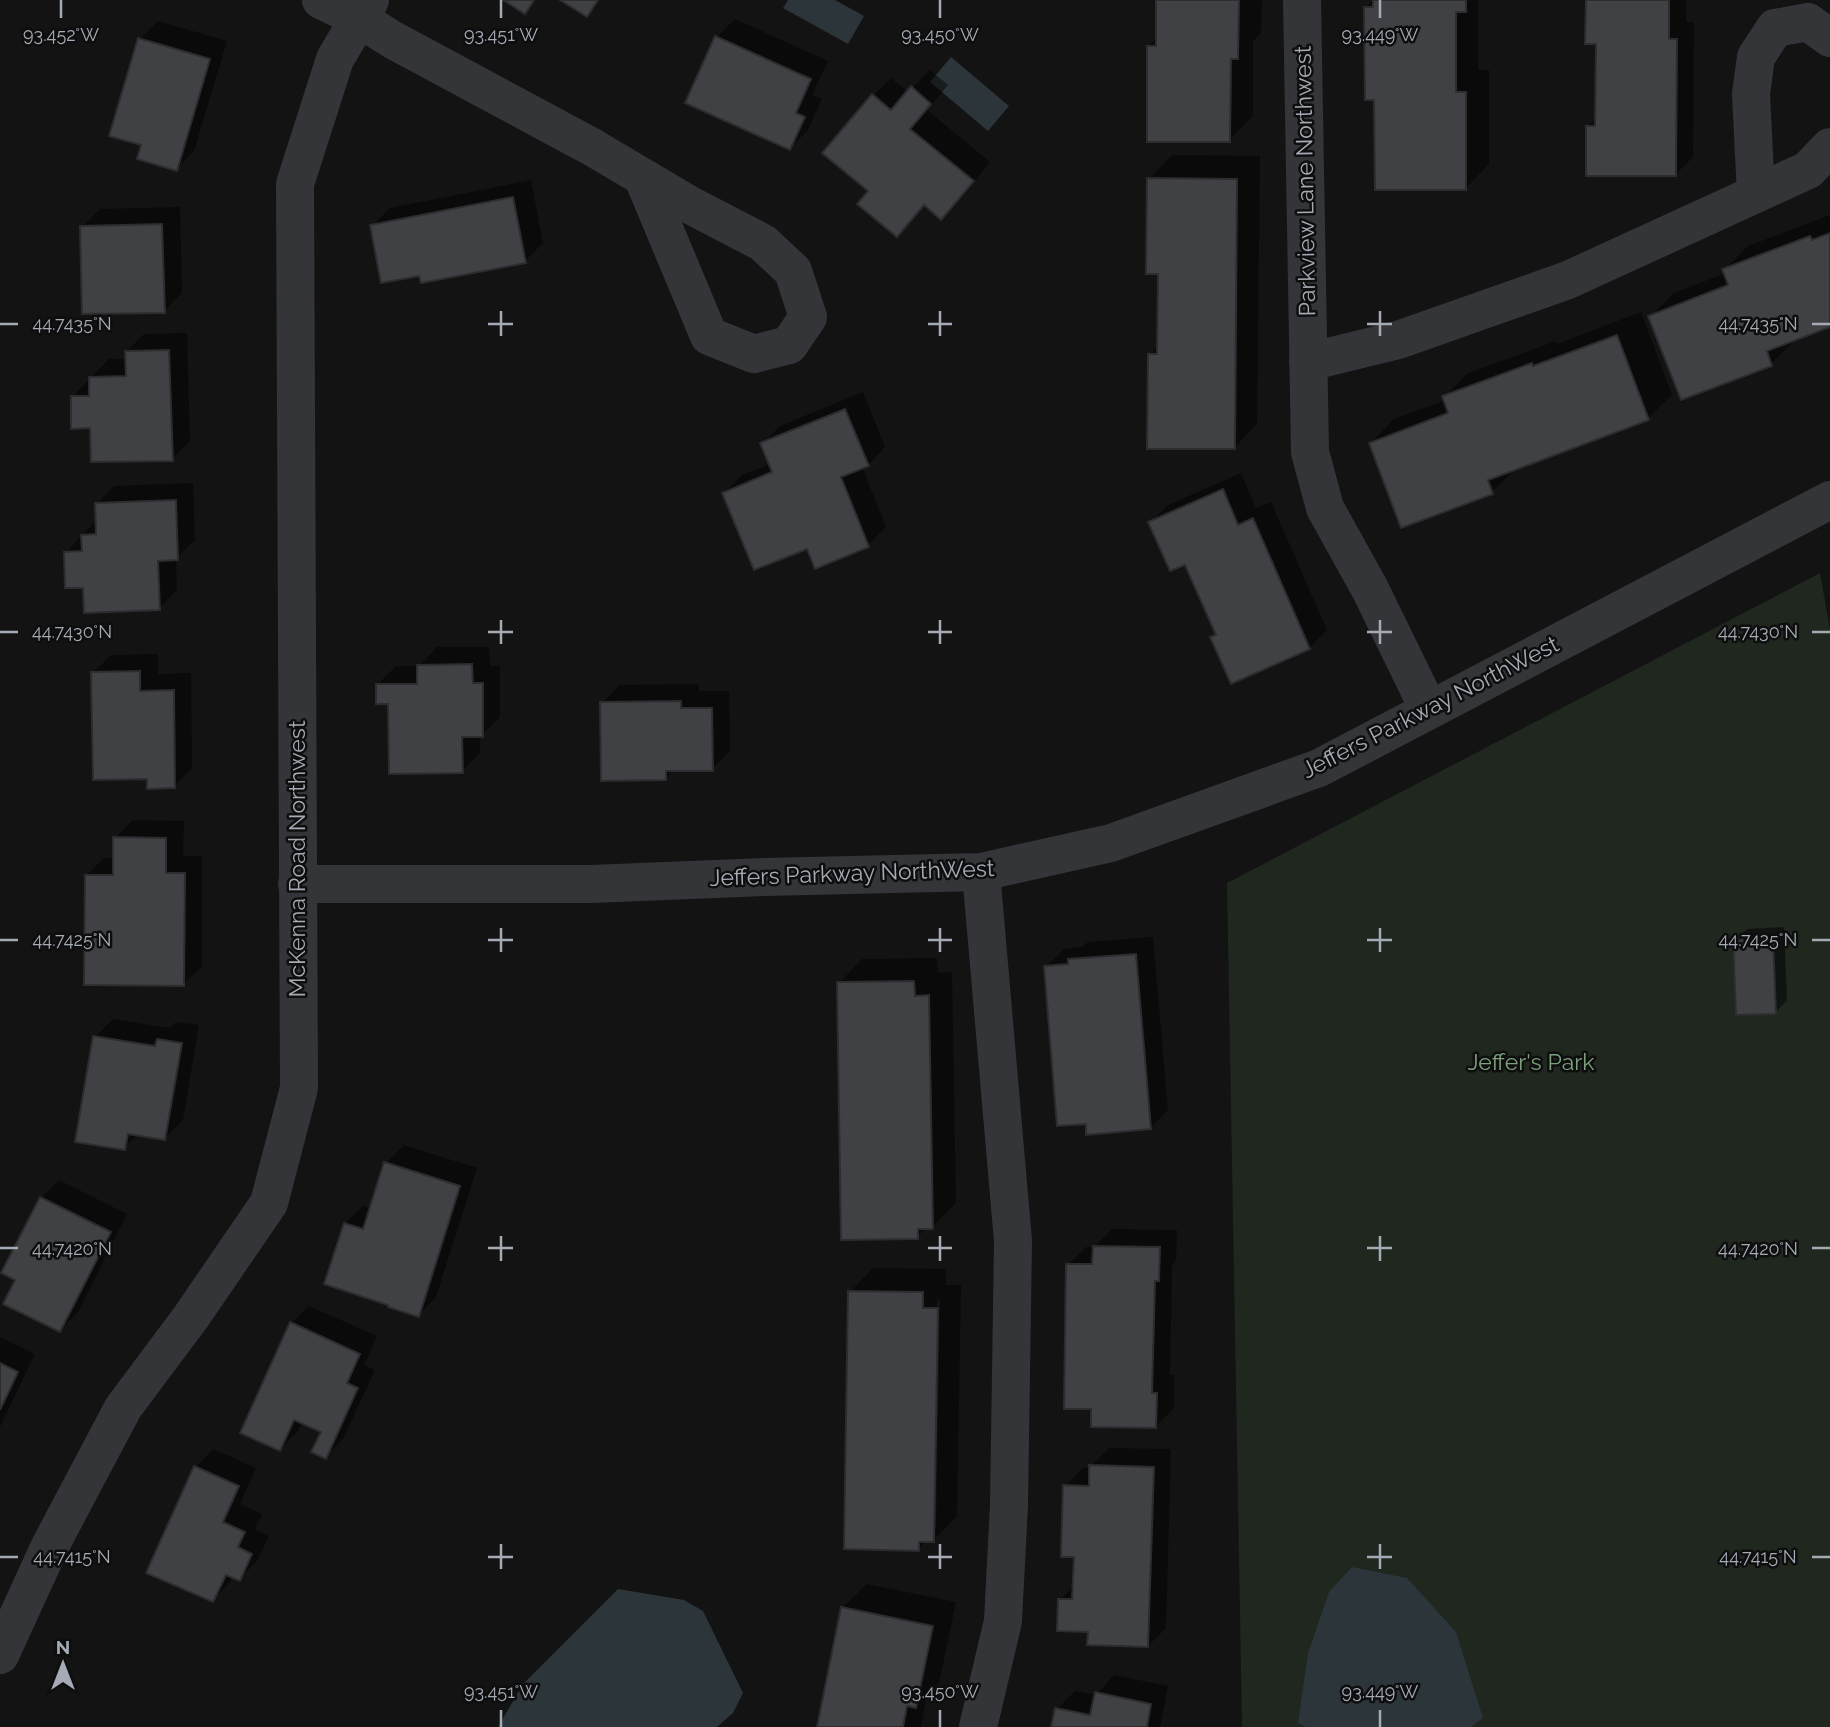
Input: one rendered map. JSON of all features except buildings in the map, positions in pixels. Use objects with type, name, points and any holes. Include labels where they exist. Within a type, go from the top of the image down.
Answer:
[{"type":"street","points":[[321,0],[364,9],[393,40],[592,147],[690,205],[764,243],[793,271],[808,317],[789,345],[754,354],[709,336],[643,178]]},
{"type":"street","name":"Parkview Lane Northwest","points":[[1302,0],[1310,452],[1325,508],[1370,589],[1429,710]]},
{"type":"street","name":"McKenna Road Northwest","points":[[0,1655],[50,1546],[123,1408],[191,1317],[269,1203],[299,1088],[295,184],[335,59],[364,9]]},
{"type":"street","points":[[1756,194],[1751,94],[1756,57],[1775,28],[1808,22],[1830,38]]},
{"type":"street","points":[[1308,362],[1398,340],[1568,281],[1808,170],[1830,147]]},
{"type":"street","name":"Jeffers Parkway NorthWest","points":[[297,884],[591,884],[981,872],[1111,843],[1319,768],[1830,500]]},
{"type":"street","points":[[978,1727],[1003,1621],[1009,1505],[1013,1241],[981,872]]},
{"type":"green space","name":"Jeffer's Park","points":[[1820,573],[1830,629],[1830,1727],[1242,1727],[1227,883]]},
{"type":"shaded area","points":[[788,0],[835,0],[864,16],[848,44],[783,8]]},
{"type":"shaded area","points":[[951,57],[1009,106],[988,131],[930,82]]},
{"type":"shaded area","points":[[1352,1567],[1407,1578],[1456,1632],[1483,1718],[1471,1727],[1306,1727],[1298,1723],[1308,1653],[1329,1592]]},
{"type":"shaded area","points":[[618,1589],[684,1600],[703,1611],[743,1693],[733,1713],[717,1727],[498,1727],[523,1684]]}]
